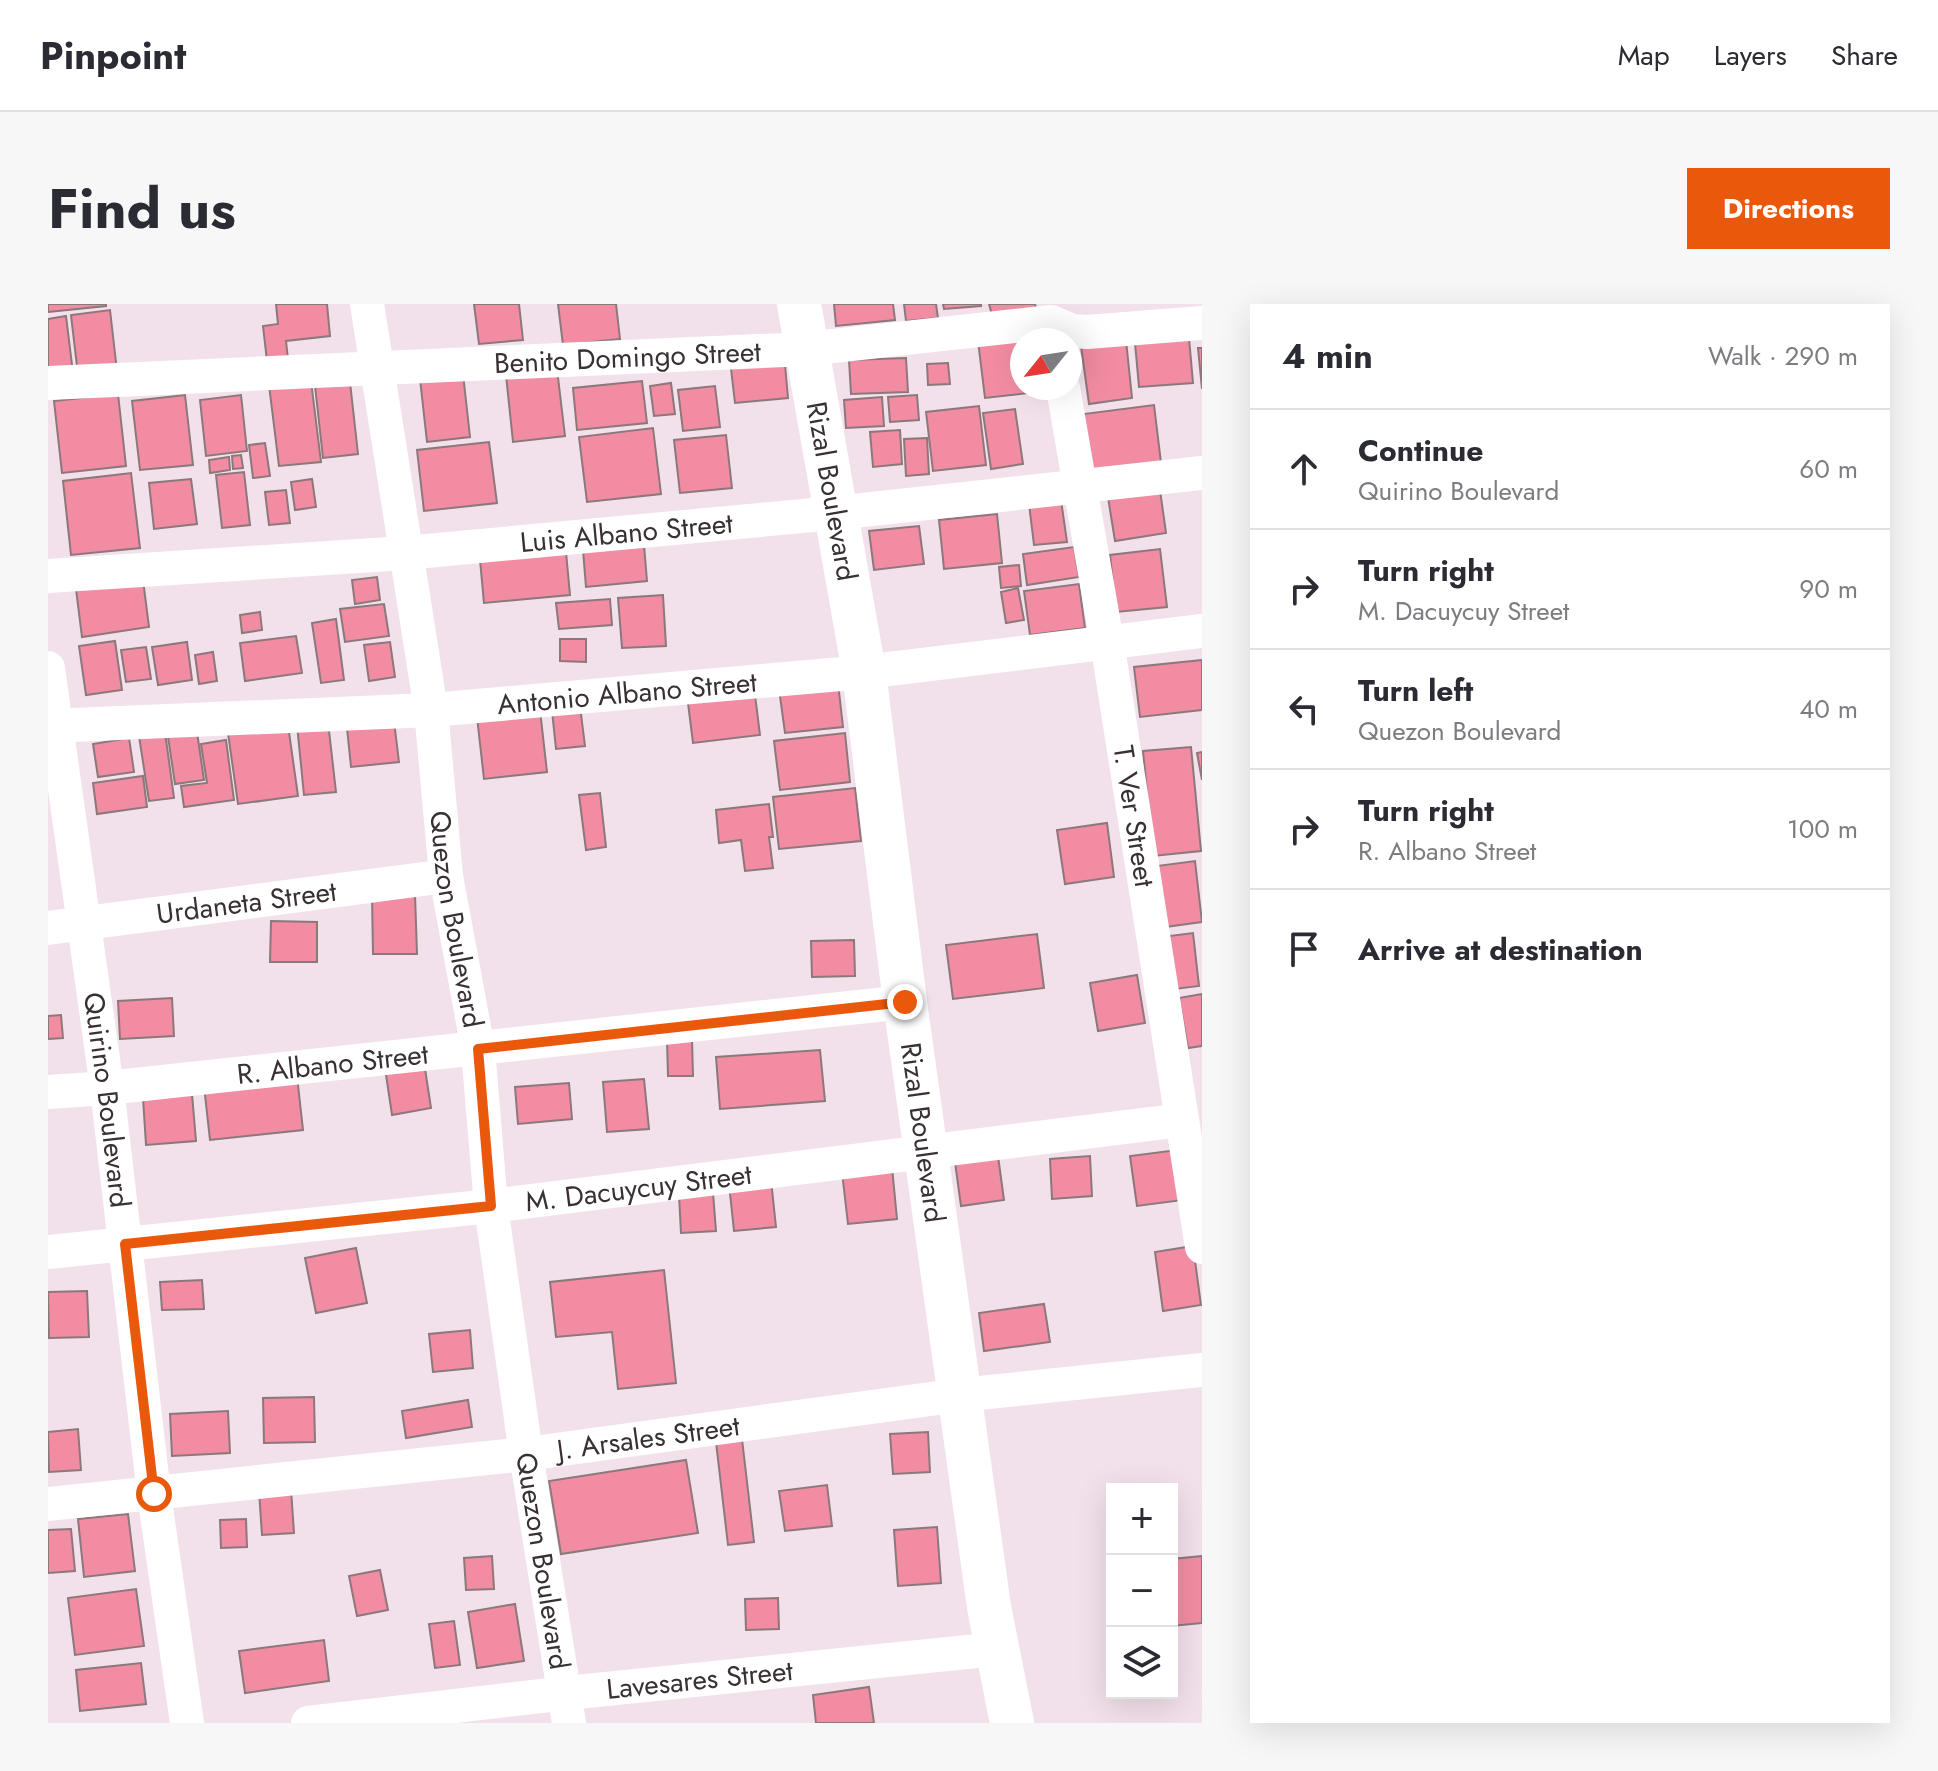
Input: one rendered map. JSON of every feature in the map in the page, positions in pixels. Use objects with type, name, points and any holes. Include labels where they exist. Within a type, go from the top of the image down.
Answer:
[{"type":"main road","name":"Rizal Boulevard","points":[[799,304],[864,672],[905,1002],[960,1395],[996,1649],[1012,1723]]},
{"type":"street","name":"Quezon Boulevard","points":[[367,304],[431,710],[446,876],[478,1049],[491,1206],[526,1454],[568,1708]]},
{"type":"street","name":"Benito Domingo Street","points":[[48,383],[806,349],[1051,322],[1072,331],[1087,332],[1202,323]]},
{"type":"street","name":"T. Ver Street","points":[[1065,400],[1107,642],[1202,1247]]},
{"type":"street","name":"Luis Albano Street","points":[[48,576],[405,553],[835,513],[1202,473]]},
{"type":"street","name":"Antonio Albano Street","points":[[52,726],[431,710],[864,672],[1202,631]]},
{"type":"street","name":"Quirino Boulevard","points":[[48,668],[52,726],[85,925],[107,1088],[154,1494],[187,1723]]},
{"type":"street","name":"Urdaneta Street","points":[[48,928],[446,876]]},
{"type":"street","name":"R. Albano Street","points":[[48,1092],[905,1002]]},
{"type":"street","name":"M. Dacuycuy Street","points":[[48,1252],[491,1206],[1182,1120]]},
{"type":"street","name":"J. Arsales Street","points":[[48,1504],[526,1454],[960,1395],[1202,1370]]},
{"type":"street","name":"Lavesares Street","points":[[308,1723],[568,1708],[996,1649]]},
{"type":"building","points":[[48,304],[106,304],[106,306],[48,312]]},
{"type":"building","points":[[276,304],[327,304],[330,336],[286,341],[288,359],[267,361],[263,326],[278,324]]},
{"type":"building","points":[[474,304],[519,304],[523,340],[479,344]]},
{"type":"building","points":[[558,304],[616,304],[620,339],[563,345]]},
{"type":"building","points":[[834,304],[893,304],[895,320],[836,326]]},
{"type":"building","points":[[904,304],[936,304],[938,318],[906,321]]},
{"type":"building","points":[[943,304],[981,304],[981,306],[944,309]]},
{"type":"building","points":[[989,304],[1035,304],[1036,308],[992,315]]},
{"type":"building","points":[[110,310],[117,371],[78,375],[71,315]]},
{"type":"building","points":[[66,316],[73,373],[48,376],[48,319]]},
{"type":"building","points":[[1189,338],[1193,383],[1139,387],[1135,343]]},
{"type":"building","points":[[1010,340],[1010,395],[985,398],[978,341]]},
{"type":"building","points":[[1126,340],[1132,398],[1089,404],[1082,346]]},
{"type":"building","points":[[1198,348],[1202,348],[1202,389]]},
{"type":"building","points":[[784,354],[788,398],[735,403],[730,360]]},
{"type":"building","points":[[906,358],[908,392],[851,394],[849,360]]},
{"type":"building","points":[[948,363],[950,384],[928,385],[927,364]]},
{"type":"building","points":[[557,369],[565,436],[513,442],[506,375]]},
{"type":"building","points":[[463,374],[470,437],[427,442],[420,379]]},
{"type":"building","points":[[311,381],[321,462],[279,466],[269,385]]},
{"type":"building","points":[[642,381],[647,423],[577,430],[573,388]]},
{"type":"building","points":[[350,382],[358,454],[323,458],[315,386]]},
{"type":"building","points":[[671,383],[675,414],[654,416],[650,386]]},
{"type":"building","points":[[715,386],[720,427],[683,431],[678,390]]},
{"type":"building","points":[[118,394],[126,466],[62,473],[54,401]]},
{"type":"building","points":[[185,395],[193,465],[140,470],[132,401]]},
{"type":"building","points":[[241,395],[247,451],[206,456],[200,400]]},
{"type":"building","points":[[917,395],[919,420],[890,422],[888,397]]},
{"type":"building","points":[[882,397],[884,426],[846,428],[844,400]]},
{"type":"building","points":[[1154,405],[1162,471],[1085,481],[1076,415]]},
{"type":"building","points":[[979,406],[986,465],[933,471],[926,412]]},
{"type":"building","points":[[1015,409],[1023,464],[991,469],[983,413]]},
{"type":"building","points":[[653,428],[661,494],[587,502],[579,437]]},
{"type":"building","points":[[900,430],[902,464],[873,467],[870,432]]},
{"type":"building","points":[[726,435],[732,488],[680,493],[674,440]]},
{"type":"building","points":[[927,438],[929,474],[906,476],[904,439]]},
{"type":"building","points":[[489,442],[497,503],[424,511],[417,450]]},
{"type":"building","points":[[265,443],[270,476],[253,478],[249,445]]},
{"type":"building","points":[[241,455],[243,468],[233,469],[232,456]]},
{"type":"building","points":[[229,457],[230,470],[210,473],[209,460]]},
{"type":"building","points":[[244,472],[250,525],[222,528],[216,475]]},
{"type":"building","points":[[131,473],[140,548],[71,555],[63,481]]},
{"type":"building","points":[[191,479],[197,524],[154,529],[149,483]]},
{"type":"building","points":[[312,479],[316,507],[295,510],[291,482]]},
{"type":"building","points":[[1159,483],[1166,533],[1115,541],[1107,491]]},
{"type":"building","points":[[286,490],[290,523],[269,525],[265,492]]},
{"type":"building","points":[[1061,500],[1067,542],[1034,545],[1029,504]]},
{"type":"building","points":[[997,514],[1002,563],[944,569],[939,520]]},
{"type":"building","points":[[919,526],[924,564],[874,570],[869,531]]},
{"type":"building","points":[[643,533],[647,581],[586,587],[582,538]]},
{"type":"building","points":[[1074,547],[1079,577],[1027,585],[1023,554]]},
{"type":"building","points":[[1160,549],[1167,607],[1116,612],[1110,555]]},
{"type":"building","points":[[566,552],[570,595],[484,603],[480,560]]},
{"type":"building","points":[[1019,565],[1021,586],[1001,588],[999,567]]},
{"type":"building","points":[[377,577],[380,600],[355,604],[352,580]]},
{"type":"building","points":[[143,580],[149,627],[82,637],[76,589]]},
{"type":"building","points":[[1079,584],[1085,628],[1030,635],[1024,591]]},
{"type":"building","points":[[1018,588],[1024,620],[1006,623],[1001,592]]},
{"type":"building","points":[[663,595],[666,646],[622,648],[618,598]]},
{"type":"building","points":[[610,599],[612,625],[559,629],[556,603]]},
{"type":"building","points":[[384,604],[389,636],[345,642],[340,609]]},
{"type":"building","points":[[260,612],[262,630],[242,633],[240,615]]},
{"type":"building","points":[[336,619],[344,680],[321,683],[312,623]]},
{"type":"building","points":[[296,636],[302,673],[245,681],[240,643]]},
{"type":"building","points":[[560,639],[586,639],[586,662],[560,661]]},
{"type":"building","points":[[115,641],[122,690],[86,695],[79,646]]},
{"type":"building","points":[[187,642],[192,680],[158,685],[152,647]]},
{"type":"building","points":[[390,642],[395,677],[369,681],[364,645]]},
{"type":"building","points":[[146,647],[151,679],[126,682],[121,650]]},
{"type":"building","points":[[213,652],[217,681],[199,684],[195,655]]},
{"type":"building","points":[[1202,660],[1202,710],[1140,717],[1134,667]]},
{"type":"building","points":[[838,683],[843,727],[785,733],[779,689]]},
{"type":"building","points":[[754,687],[760,735],[693,743],[687,695]]},
{"type":"building","points":[[579,698],[585,746],[556,749],[551,701]]},
{"type":"building","points":[[540,710],[547,772],[484,779],[477,717]]},
{"type":"building","points":[[393,713],[399,762],[351,767],[346,718]]},
{"type":"building","points":[[328,722],[336,792],[304,795],[297,725]]},
{"type":"building","points":[[196,725],[204,780],[175,784],[167,730]]},
{"type":"building","points":[[288,725],[298,796],[238,804],[228,733]]},
{"type":"building","points":[[165,732],[174,798],[149,801],[139,736]]},
{"type":"building","points":[[845,733],[850,782],[780,790],[774,741]]},
{"type":"building","points":[[129,738],[134,772],[98,777],[93,744]]},
{"type":"building","points":[[226,740],[234,800],[184,807],[181,786],[207,783],[201,744]]},
{"type":"building","points":[[1191,747],[1201,851],[1153,856],[1143,751]]},
{"type":"building","points":[[1202,752],[1202,780],[1197,753]]},
{"type":"building","points":[[143,776],[147,807],[97,814],[93,783]]},
{"type":"building","points":[[855,788],[861,841],[779,849],[773,797]]},
{"type":"building","points":[[600,793],[606,847],[586,850],[579,795]]},
{"type":"building","points":[[769,804],[773,868],[745,871],[741,840],[719,843],[716,810]]},
{"type":"building","points":[[1107,823],[1114,877],[1065,884],[1057,830]]},
{"type":"building","points":[[1195,861],[1202,922],[1165,927],[1157,866]]},
{"type":"building","points":[[415,894],[417,954],[373,954],[372,895]]},
{"type":"building","points":[[271,921],[317,922],[317,962],[270,962]]},
{"type":"building","points":[[1193,933],[1199,986],[1175,989],[1169,936]]},
{"type":"building","points":[[1037,934],[1044,988],[953,999],[946,945]]},
{"type":"building","points":[[854,940],[855,976],[812,977],[811,941]]},
{"type":"building","points":[[1137,975],[1145,1023],[1098,1031],[1090,983]]},
{"type":"building","points":[[1202,994],[1202,1046],[1188,1048],[1179,998]]},
{"type":"building","points":[[172,998],[174,1036],[120,1039],[118,1001]]},
{"type":"building","points":[[61,1015],[63,1038],[48,1039],[48,1016]]},
{"type":"building","points":[[667,1039],[692,1039],[693,1076],[668,1076]]},
{"type":"building","points":[[820,1050],[825,1101],[720,1109],[716,1057]]},
{"type":"building","points":[[424,1062],[431,1108],[392,1115],[385,1068]]},
{"type":"building","points":[[297,1076],[303,1130],[210,1140],[204,1086]]},
{"type":"building","points":[[644,1079],[649,1129],[607,1132],[603,1082]]},
{"type":"building","points":[[569,1083],[572,1119],[518,1124],[515,1087]]},
{"type":"building","points":[[192,1094],[196,1141],[146,1145],[143,1098]]},
{"type":"building","points":[[1177,1150],[1183,1200],[1137,1206],[1130,1156]]},
{"type":"building","points":[[998,1156],[1004,1200],[961,1206],[955,1162]]},
{"type":"building","points":[[1090,1156],[1092,1196],[1052,1199],[1050,1159]]},
{"type":"building","points":[[892,1167],[897,1219],[848,1224],[842,1172]]},
{"type":"building","points":[[771,1180],[776,1227],[734,1231],[729,1184]]},
{"type":"building","points":[[713,1193],[716,1231],[681,1233],[679,1195]]},
{"type":"building","points":[[1193,1246],[1201,1305],[1163,1311],[1155,1252]]},
{"type":"building","points":[[356,1248],[367,1303],[316,1313],[305,1258]]},
{"type":"building","points":[[664,1270],[676,1383],[618,1389],[612,1332],[556,1337],[550,1282]]},
{"type":"building","points":[[202,1280],[204,1309],[162,1310],[160,1282]]},
{"type":"building","points":[[87,1291],[89,1337],[49,1338],[48,1292]]},
{"type":"building","points":[[1044,1304],[1050,1342],[984,1351],[979,1313]]},
{"type":"building","points":[[470,1330],[473,1368],[433,1372],[429,1334]]},
{"type":"building","points":[[314,1397],[315,1442],[264,1443],[263,1398]]},
{"type":"building","points":[[468,1400],[472,1427],[406,1438],[402,1411]]},
{"type":"building","points":[[228,1411],[230,1453],[172,1456],[170,1414]]},
{"type":"building","points":[[78,1429],[81,1470],[49,1472],[48,1432]]},
{"type":"building","points":[[928,1432],[930,1472],[893,1474],[890,1434]]},
{"type":"building","points":[[742,1439],[754,1542],[728,1545],[716,1442]]},
{"type":"building","points":[[686,1460],[698,1533],[561,1554],[549,1481]]},
{"type":"building","points":[[827,1485],[832,1526],[785,1531],[779,1491]]},
{"type":"building","points":[[291,1489],[294,1533],[262,1535],[259,1491]]},
{"type":"building","points":[[128,1514],[135,1571],[84,1577],[78,1519]]},
{"type":"building","points":[[246,1519],[247,1547],[221,1548],[220,1520]]},
{"type":"building","points":[[937,1527],[941,1583],[898,1586],[894,1530]]},
{"type":"building","points":[[71,1529],[75,1571],[48,1573],[48,1530]]},
{"type":"building","points":[[492,1556],[494,1589],[466,1590],[464,1558]]},
{"type":"building","points":[[1202,1556],[1202,1623],[1178,1625],[1178,1558]]},
{"type":"building","points":[[380,1570],[388,1610],[357,1616],[349,1576]]},
{"type":"building","points":[[136,1589],[144,1646],[75,1655],[68,1598]]},
{"type":"building","points":[[778,1598],[779,1629],[746,1630],[745,1599]]},
{"type":"building","points":[[515,1604],[524,1661],[477,1668],[468,1612]]},
{"type":"building","points":[[454,1621],[460,1665],[435,1668],[429,1624]]},
{"type":"building","points":[[324,1640],[329,1681],[245,1693],[239,1651]]},
{"type":"building","points":[[141,1663],[146,1704],[80,1711],[76,1670]]},
{"type":"building","points":[[869,1687],[874,1723],[816,1723],[813,1695]]},
{"type":"route","points":[[154,1494],[125,1244],[491,1206],[478,1049],[905,1002]]}]
